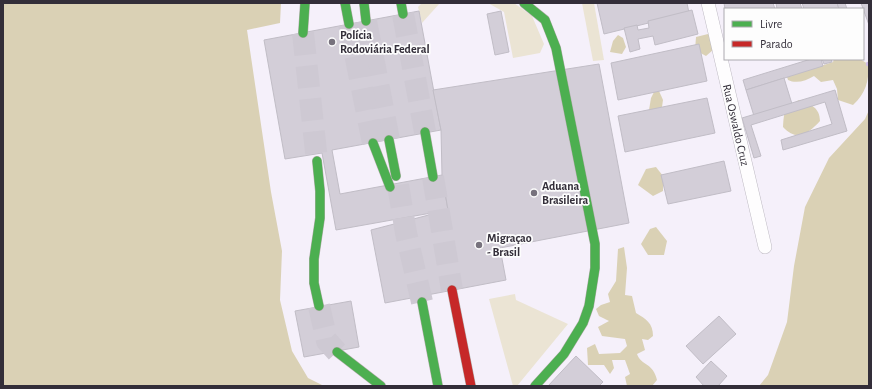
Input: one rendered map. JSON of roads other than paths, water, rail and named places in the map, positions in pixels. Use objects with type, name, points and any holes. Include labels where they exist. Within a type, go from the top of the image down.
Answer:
[{"type":"highway","points":[[302,33],[305,3]]},
{"type":"highway","points":[[345,3],[348,24]]},
{"type":"highway","points":[[364,3],[366,21]]},
{"type":"highway","points":[[401,3],[403,14]]},
{"type":"highway","points":[[524,3],[545,20],[556,48],[595,244],[596,270],[592,302],[578,337],[558,363],[535,386]]},
{"type":"highway","points":[[425,132],[433,177]]},
{"type":"highway","points":[[373,143],[394,186],[389,140]]},
{"type":"highway","points":[[317,161],[320,191],[320,218],[314,259],[314,283],[319,306]]},
{"type":"highway","points":[[452,290],[471,386]]},
{"type":"highway","points":[[422,302],[438,386]]},
{"type":"highway","points":[[337,352],[381,386]]},
{"type":"street","name":"Rua Oswaldo Cruz","points":[[708,3],[765,247]]},
{"type":"tunnel","points":[[403,14],[425,132]]},
{"type":"tunnel","points":[[366,21],[389,140]]},
{"type":"tunnel","points":[[349,24],[373,143]]},
{"type":"tunnel","points":[[303,33],[317,161]]},
{"type":"tunnel","points":[[433,177],[452,290]]},
{"type":"tunnel","points":[[398,185],[406,233],[422,302]]},
{"type":"tunnel","points":[[319,306],[327,341],[337,352]]},
{"type":"place","name":"Polícia Rodoviária Federal","points":[[332,42]]},
{"type":"place","name":"Aduana Brasileira","points":[[534,193]]},
{"type":"place","name":"Migraçao - Brasil","points":[[479,245]]}]
